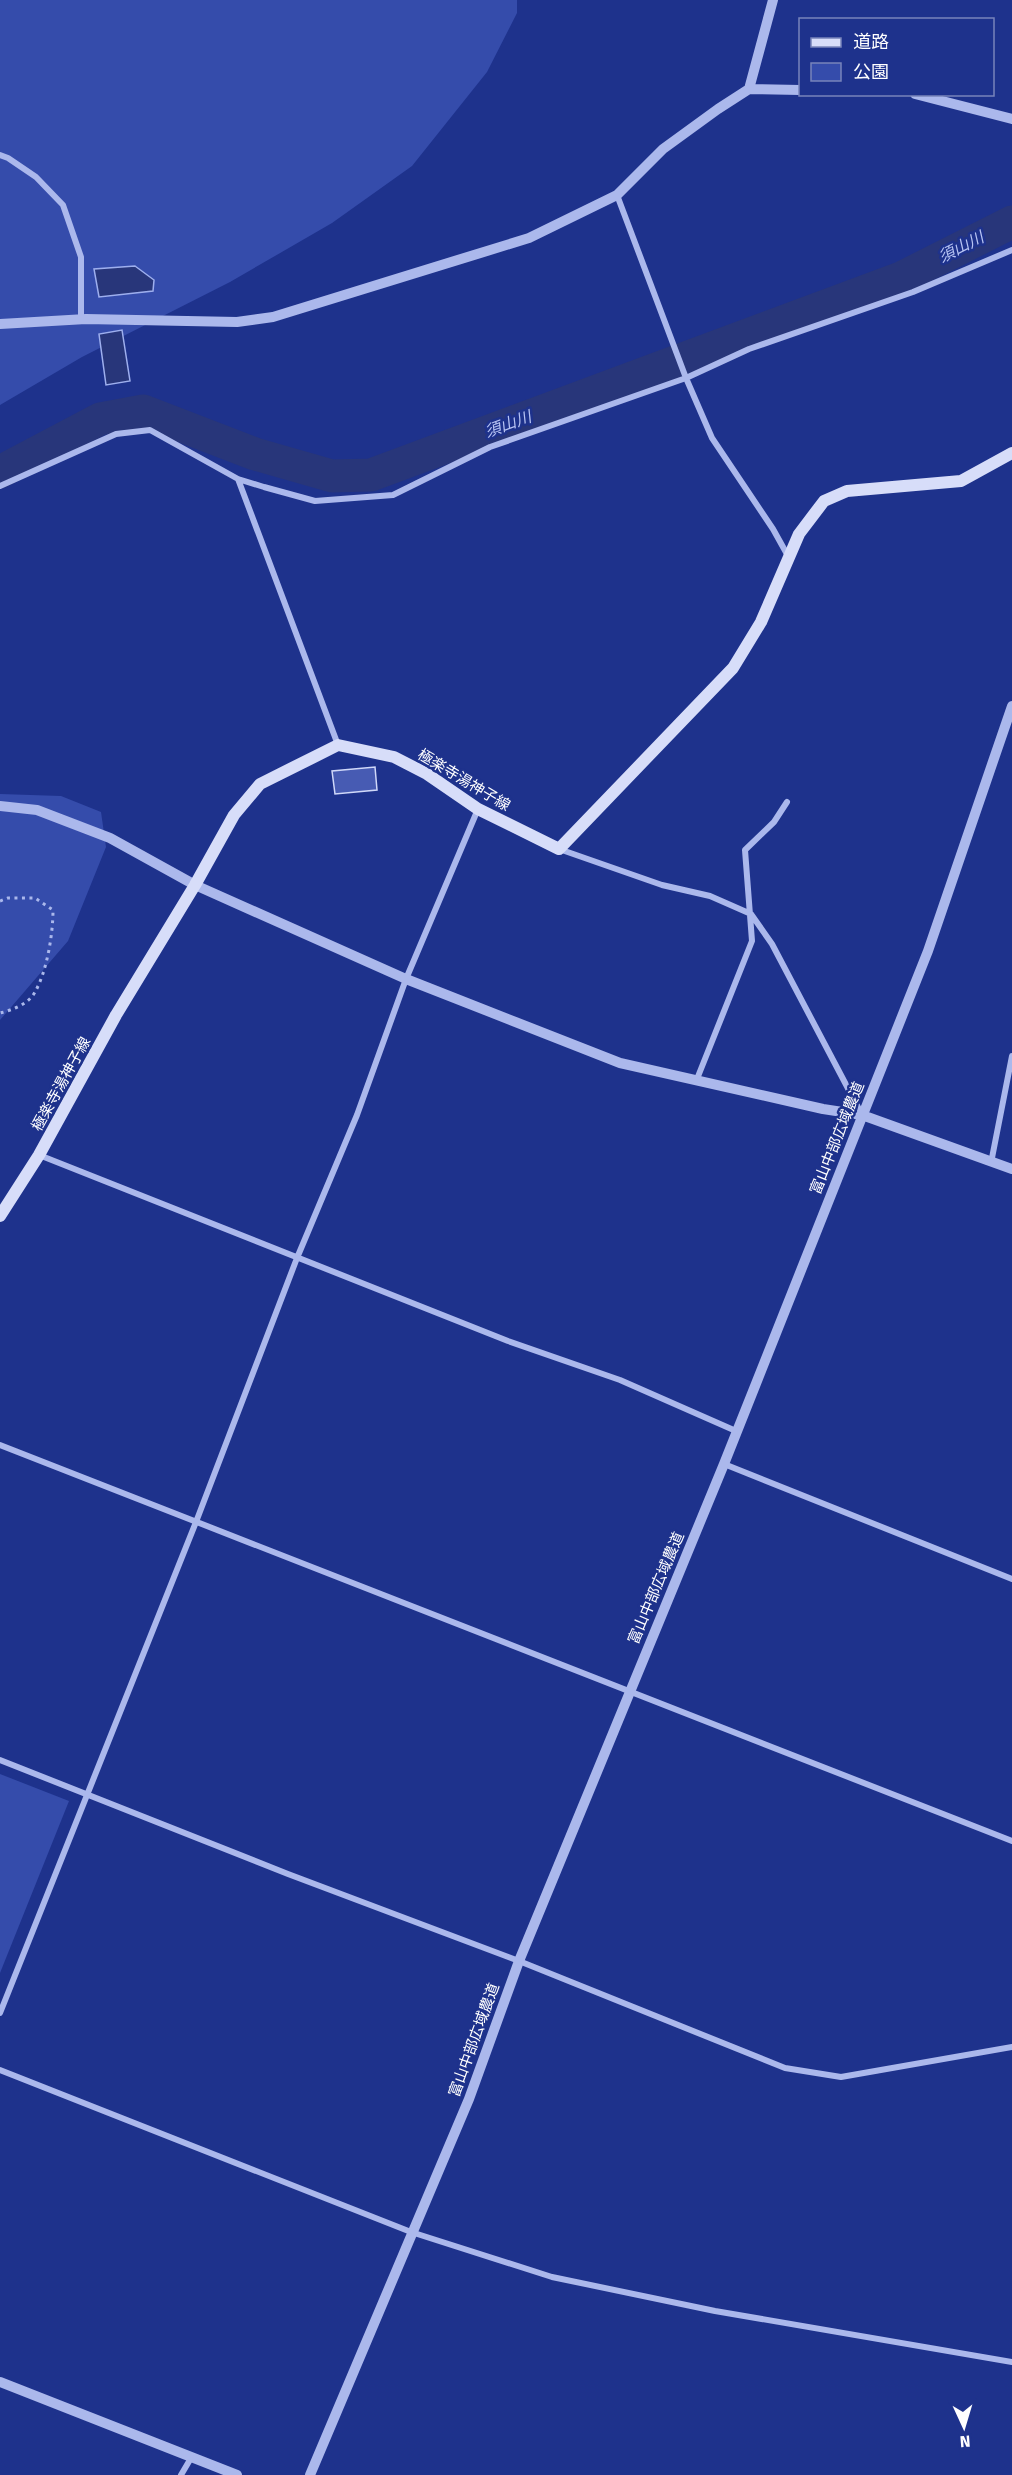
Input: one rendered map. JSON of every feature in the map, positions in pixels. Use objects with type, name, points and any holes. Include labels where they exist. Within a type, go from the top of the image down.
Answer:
[{"type":"main road","points":[[559,849],[733,668],[760,622],[799,534],[824,501],[847,491],[961,481],[1012,453]]},
{"type":"main road","name":"極楽寺湯神子線","points":[[0,1216],[39,1155],[116,1015],[195,885],[234,815],[260,784],[338,745],[394,757],[426,774],[478,809],[559,849]]},
{"type":"street","points":[[749,89],[773,0]]},
{"type":"street","points":[[0,324],[81,319],[237,322],[273,317],[529,238],[617,195],[663,149],[749,89],[799,90]]},
{"type":"street","points":[[922,96],[1011,120]]},
{"type":"street","points":[[0,155],[36,177],[63,205],[81,256],[81,319]]},
{"type":"street","points":[[617,195],[686,378],[712,438],[773,529],[788,557]]},
{"type":"street","points":[[0,486],[116,434],[150,430],[238,479],[315,501],[393,495],[490,447],[686,378],[749,348],[913,292],[1012,250]]},
{"type":"street","points":[[238,479],[338,745]]},
{"type":"street","name":"富山中部広域農道","points":[[310,2475],[469,2099],[519,1961],[724,1464],[928,951],[1012,706]]},
{"type":"street","points":[[697,1079],[752,941],[745,850],[774,822],[787,802]]},
{"type":"street","points":[[0,806],[37,810],[110,838],[195,885],[406,979],[620,1063],[862,1116],[1012,1169]]},
{"type":"street","points":[[0,2013],[196,1522],[297,1258],[357,1115],[406,979],[478,809]]},
{"type":"street","points":[[559,849],[662,885],[710,896],[751,914],[772,944],[862,1116]]},
{"type":"street","points":[[991,1163],[1012,1056]]},
{"type":"street","points":[[39,1155],[508,1341],[621,1380],[736,1431]]},
{"type":"street","points":[[0,1445],[1012,1841]]},
{"type":"street","points":[[724,1464],[1012,1579]]},
{"type":"street","points":[[0,1760],[288,1874],[519,1961],[785,2068],[841,2077],[1012,2047]]},
{"type":"street","points":[[0,2070],[411,2232],[564,2280],[715,2311],[1012,2362]]},
{"type":"street","points":[[0,2382],[237,2475]]},
{"type":"street","points":[[181,2475],[191,2458]]},
{"type":"path","points":[[0,901],[8,898],[35,898],[53,910],[53,936],[35,994],[15,1009],[0,1013]]},
{"type":"green space","points":[[0,0],[517,0],[517,13],[487,72],[412,166],[332,223],[230,282],[82,357],[0,405]]},
{"type":"green space","points":[[0,794],[61,796],[101,812],[106,847],[68,941],[0,1020]]},
{"type":"green space","points":[[0,1774],[69,1801],[0,1973]]},
{"type":"shaded area","points":[[135,266],[154,280],[153,291],[99,297],[94,269]]},
{"type":"shaded area","points":[[122,330],[130,381],[106,385],[99,334]]},
{"type":"building","points":[[375,767],[377,790],[335,794],[332,771]]},
{"type":"waterway","name":"須山川","points":[[0,472],[100,419],[143,411],[255,454],[332,476],[371,475],[901,278],[1012,222]]}]
